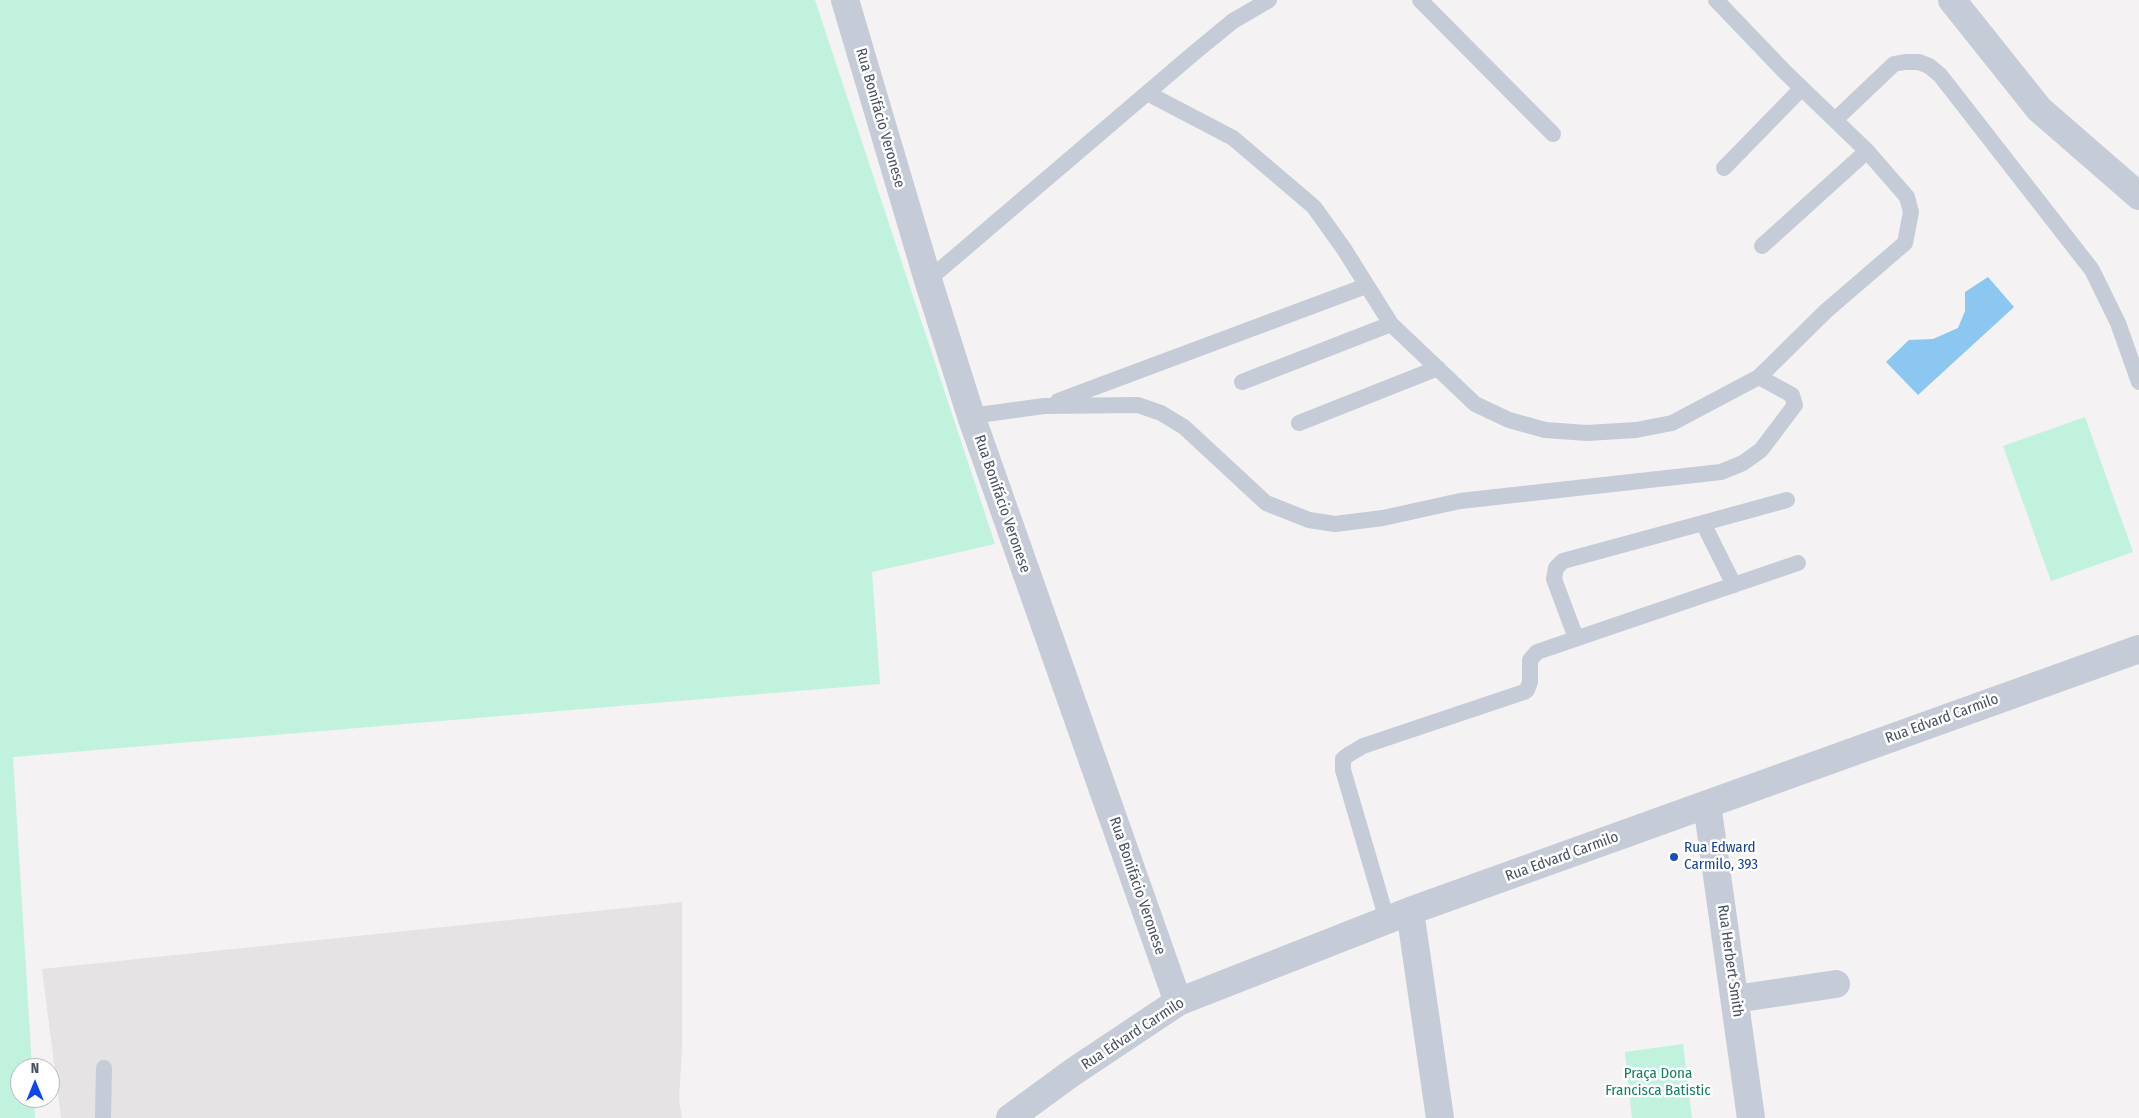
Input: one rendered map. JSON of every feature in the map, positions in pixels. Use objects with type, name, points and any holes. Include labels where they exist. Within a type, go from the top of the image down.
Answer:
[{"type":"street","name":"Rua Bonifácio Veronese","points":[[845,0],[928,280],[971,416],[1178,1002]]},
{"type":"street","points":[[1952,0],[2039,109],[2139,196]]},
{"type":"street","name":"Rua Edvard Carmilo","points":[[1010,1118],[1072,1072],[1178,1002],[1399,916],[2139,649]]},
{"type":"street","name":"Rua Herbert Smith","points":[[1707,804],[1751,1118]]},
{"type":"street","points":[[1399,916],[1440,1118]]},
{"type":"street","points":[[1735,999],[1836,984]]},
{"type":"lane","points":[[928,280],[1234,21],[1269,0]]},
{"type":"lane","points":[[1420,0],[1553,134]]},
{"type":"lane","points":[[1147,93],[1233,138],[1314,207],[1344,249],[1391,324],[1475,404],[1509,420],[1545,430],[1587,433],[1636,430],[1672,423],[1759,377],[1826,311],[1905,244],[1910,228],[1911,212],[1907,197],[1866,151],[1716,0]]},
{"type":"lane","points":[[1835,120],[1894,64],[1919,62],[1935,70],[2092,270],[2118,323],[2139,382]]},
{"type":"lane","points":[[1724,168],[1802,88]]},
{"type":"lane","points":[[1762,246],[1866,151]]},
{"type":"lane","points":[[1044,406],[1366,286]]},
{"type":"lane","points":[[1242,382],[1391,324]]},
{"type":"lane","points":[[1299,423],[1438,368]]},
{"type":"lane","points":[[971,416],[1044,406],[1138,405],[1161,413],[1184,427],[1266,503],[1309,520],[1335,524],[1383,518],[1460,501],[1721,472],[1743,463],[1761,450],[1794,408],[1795,401],[1792,395],[1759,377]]},
{"type":"lane","points":[[1576,638],[1554,579],[1554,574],[1559,564],[1787,500]]},
{"type":"lane","points":[[1703,523],[1734,585]]},
{"type":"lane","points":[[1399,916],[1343,770],[1343,759],[1354,750],[1363,746],[1524,692],[1529,686],[1530,665],[1536,652],[1798,563]]},
{"type":"lane","points":[[103,1118],[104,1068]]},
{"type":"shaded area","points":[[682,902],[682,1049],[679,1100],[682,1118],[61,1118],[60,1058],[53,1058],[42,969]]},
{"type":"green space","points":[[0,0],[815,0],[995,544],[872,572],[880,684],[13,757],[31,1058],[10,1058],[10,1108],[34,1108],[35,1118],[0,1118]]},
{"type":"green space","points":[[2085,417],[2133,552],[2051,581],[2003,446]]},
{"type":"green space","name":"Praça Dona Francisca Batistic","points":[[1683,1044],[1692,1118],[1632,1118],[1625,1052]]},
{"type":"water","points":[[1988,277],[2014,307],[1918,395],[1886,362],[1909,340],[1933,339],[1958,328],[1965,311],[1965,292]]},
{"type":"place","name":"Rua Edward Carmilo, 393","points":[[1674,857]]}]
